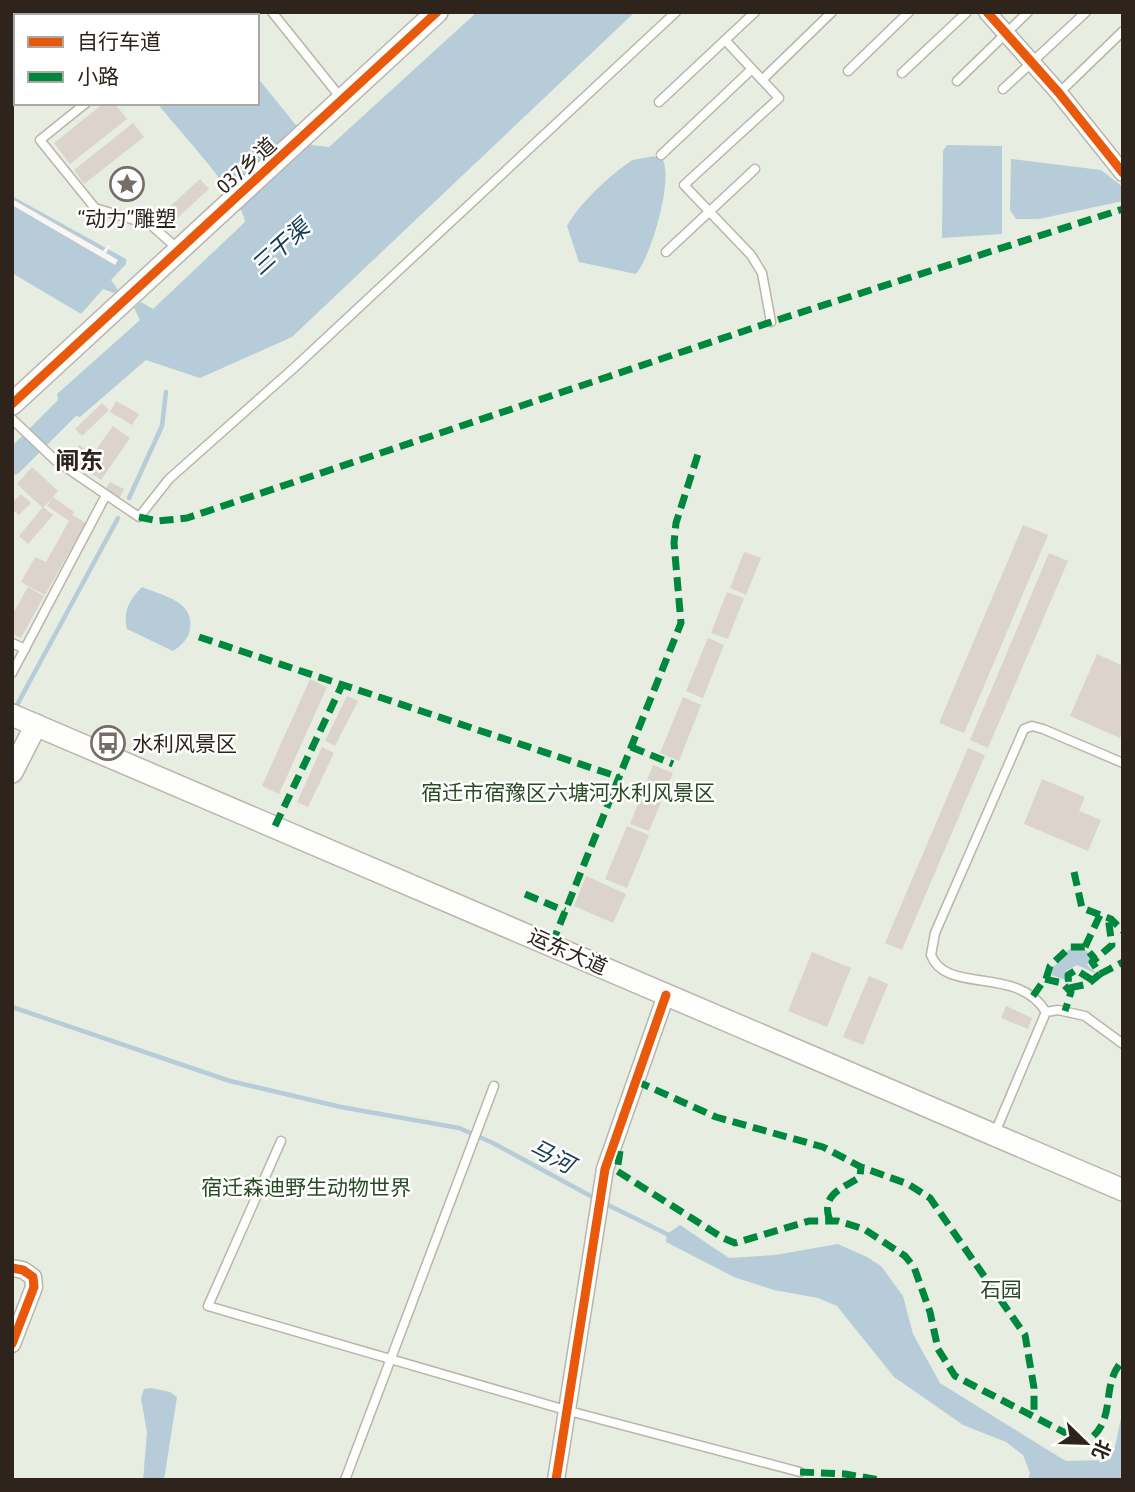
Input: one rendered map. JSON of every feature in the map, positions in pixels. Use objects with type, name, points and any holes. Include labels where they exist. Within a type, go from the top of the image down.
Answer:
[{"type":"main road","name":"037乡道","points":[[13,415],[78,344],[437,12]]},
{"type":"main road","name":"运东大道","points":[[12,715],[512,926],[666,995],[1123,1190]]},
{"type":"main road","points":[[12,772],[36,725]]},
{"type":"street","points":[[987,12],[1059,93],[1123,173]]},
{"type":"street","points":[[556,1480],[569,1411],[593,1234],[605,1169],[666,995]]},
{"type":"street","points":[[12,1268],[23,1270],[33,1278],[34,1287],[12,1344]]},
{"type":"lane","points":[[272,12],[343,101]]},
{"type":"lane","points":[[13,415],[50,455],[105,497],[139,517],[169,479],[295,367],[676,12]]},
{"type":"lane","points":[[659,102],[755,12]]},
{"type":"lane","points":[[762,80],[832,12]]},
{"type":"lane","points":[[848,71],[909,12]]},
{"type":"lane","points":[[902,73],[967,12]]},
{"type":"lane","points":[[957,81],[1028,12]]},
{"type":"lane","points":[[1003,89],[1086,12]]},
{"type":"lane","points":[[1059,93],[1123,31]]},
{"type":"lane","points":[[725,40],[779,98],[684,185],[751,255],[762,273],[771,322]]},
{"type":"lane","points":[[661,155],[752,69]]},
{"type":"lane","points":[[83,105],[40,139],[95,208],[150,225],[179,250]]},
{"type":"lane","points":[[666,252],[755,169]]},
{"type":"lane","points":[[12,673],[105,497]]},
{"type":"lane","points":[[12,643],[25,649]]},
{"type":"lane","points":[[1046,1012],[1034,996],[1015,986],[1000,981],[970,980],[949,973],[931,955],[935,933],[1024,729],[1038,728],[1123,763]]},
{"type":"lane","points":[[1046,1012],[1058,1010],[1084,1016],[1123,1044]]},
{"type":"lane","points":[[994,1135],[1046,1012]]},
{"type":"lane","points":[[345,1480],[494,1086]]},
{"type":"lane","points":[[281,1141],[208,1306],[569,1411],[798,1471],[793,1480]]},
{"type":"green space","name":"宿迁市宿豫区六塘河水利风景区","points":[[12,12],[1123,12],[1123,1480],[12,1480]]},
{"type":"water","points":[[477,12],[635,12],[292,337],[200,378],[146,360],[80,417],[69,414],[60,418],[56,413],[59,405],[57,394],[140,320],[134,308],[141,302],[153,309],[245,222],[234,198],[159,105],[259,105],[259,79],[312,145],[329,147]]},
{"type":"water","points":[[947,145],[1002,146],[1002,234],[942,238],[943,151]]},
{"type":"water","points":[[653,156],[663,160],[663,201],[654,236],[636,274],[579,262],[567,226],[572,218],[596,190],[623,167],[633,160]]},
{"type":"water","points":[[1011,159],[1101,170],[1123,187],[1123,201],[1039,219],[1016,219],[1010,210]]},
{"type":"water","points":[[12,196],[126,259],[126,264],[111,280],[118,290],[114,293],[103,289],[81,314],[12,273]]},
{"type":"water","points":[[142,587],[176,601],[188,612],[189,633],[184,642],[173,651],[127,629],[128,606]]},
{"type":"water","points":[[1078,947],[1087,951],[1091,958],[1087,965],[1097,974],[1077,965],[1066,971],[1065,980],[1052,975],[1050,969],[1061,961],[1068,950]]},
{"type":"water","points":[[680,1225],[729,1258],[775,1255],[838,1244],[867,1257],[881,1266],[903,1296],[913,1334],[940,1383],[1066,1461],[1107,1460],[1114,1451],[1123,1409],[1123,1480],[1028,1480],[1030,1473],[1023,1455],[1006,1442],[963,1425],[894,1377],[837,1306],[818,1298],[774,1290],[734,1277],[666,1242],[667,1234]]},
{"type":"water","points":[[144,1389],[170,1392],[177,1397],[164,1480],[143,1480],[147,1433],[141,1398]]},
{"type":"pier","points":[[12,199],[103,251],[110,246],[106,253],[118,260],[115,265],[12,205]]},
{"type":"building","points":[[99,12],[161,12],[159,14],[97,14]]},
{"type":"building","points":[[102,105],[116,105],[127,119],[70,164],[54,143]]},
{"type":"building","points":[[133,123],[144,137],[84,184],[74,170]]},
{"type":"building","points":[[200,179],[209,189],[173,222],[164,212]]},
{"type":"building","points":[[116,401],[139,414],[132,425],[110,412]]},
{"type":"building","points":[[102,403],[109,410],[82,436],[75,429]]},
{"type":"building","points":[[113,426],[130,438],[101,480],[70,459],[79,445],[93,454]]},
{"type":"building","points":[[32,467],[58,491],[43,508],[17,484]]},
{"type":"building","points":[[110,482],[124,489],[119,499],[104,492]]},
{"type":"building","points":[[21,494],[31,503],[19,515],[12,509],[12,503]]},
{"type":"building","points":[[53,497],[74,512],[72,515],[86,523],[45,595],[21,582],[35,557],[46,562],[69,521],[47,506]]},
{"type":"building","points":[[43,507],[53,515],[28,544],[19,536]]},
{"type":"building","points":[[1023,525],[1048,535],[964,733],[939,723]]},
{"type":"building","points":[[744,552],[761,558],[746,595],[730,588]]},
{"type":"building","points":[[1049,553],[1068,561],[988,748],[970,740]]},
{"type":"building","points":[[28,587],[44,596],[21,638],[12,634],[12,615]]},
{"type":"building","points":[[727,592],[744,598],[728,639],[711,633]]},
{"type":"building","points":[[708,638],[724,645],[703,698],[686,691]]},
{"type":"building","points":[[1097,654],[1123,666],[1123,732],[1120,738],[1070,716]]},
{"type":"building","points":[[310,679],[327,687],[279,794],[262,786]]},
{"type":"building","points":[[347,696],[358,701],[335,746],[325,741]]},
{"type":"building","points":[[683,697],[701,705],[679,761],[660,753]]},
{"type":"building","points":[[322,747],[334,753],[308,807],[297,802]]},
{"type":"building","points":[[968,748],[985,755],[902,950],[885,943]]},
{"type":"building","points":[[653,765],[673,773],[649,831],[630,824]]},
{"type":"building","points":[[1042,779],[1085,797],[1079,811],[1101,820],[1088,851],[1024,824]]},
{"type":"building","points":[[627,826],[649,835],[627,888],[605,879]]},
{"type":"building","points":[[586,876],[626,894],[613,923],[574,906]]},
{"type":"building","points":[[812,952],[851,968],[827,1027],[788,1011]]},
{"type":"building","points":[[869,976],[888,984],[863,1045],[843,1037]]},
{"type":"building","points":[[1006,1006],[1032,1018],[1028,1029],[1001,1018]]},
{"type":"waterway","points":[[129,498],[162,426],[166,392]]},
{"type":"waterway","name":"三干渠","points":[[12,463],[82,393]]},
{"type":"waterway","points":[[17,705],[118,518]]},
{"type":"waterway","name":"马河","points":[[12,1007],[230,1081],[341,1107],[459,1128],[493,1143],[596,1199]]},
{"type":"waterway","name":"马河","points":[[604,1203],[671,1236]]},
{"type":"marked path","points":[[139,517],[158,521],[187,518],[771,322],[1123,209]]},
{"type":"marked path","points":[[552,944],[681,623],[674,543],[676,523],[698,454]]},
{"type":"marked path","points":[[199,637],[619,777]]},
{"type":"marked path","points":[[275,826],[342,685]]},
{"type":"marked path","points":[[631,747],[673,764]]},
{"type":"marked path","points":[[1074,872],[1082,908],[1111,919],[1123,931]]},
{"type":"marked path","points":[[525,894],[565,911]]},
{"type":"marked path","points":[[1085,947],[1100,915]]},
{"type":"marked path","points":[[1092,980],[1076,970],[1068,975],[1069,988],[1088,984],[1100,974],[1092,962],[1112,945],[1108,917]]},
{"type":"marked path","points":[[1046,979],[1050,966],[1070,947],[1085,947],[1095,959]]},
{"type":"marked path","points":[[1100,974],[1123,962]]},
{"type":"marked path","points":[[1033,996],[1045,979],[1062,983],[1071,992],[1065,1011]]},
{"type":"marked path","points":[[636,1081],[716,1117],[823,1147],[861,1167],[908,1184],[930,1198],[1025,1335],[1034,1388],[1034,1415]]},
{"type":"marked path","points":[[620,1151],[617,1171],[735,1243],[809,1221],[838,1221],[864,1229],[905,1256],[914,1267],[930,1312],[938,1349],[955,1376],[1085,1443],[1096,1434],[1102,1424],[1111,1381],[1123,1360]]},
{"type":"marked path","points":[[830,1221],[830,1198],[860,1177],[861,1167]]},
{"type":"marked path","points":[[800,1472],[845,1474],[880,1480]]},
{"type":"cycle path","points":[[12,404],[437,12]]},
{"type":"cycle path","points":[[987,12],[1059,93],[1123,173]]},
{"type":"cycle path","points":[[556,1480],[605,1169],[666,995]]},
{"type":"cycle path","points":[[12,1268],[23,1270],[33,1277],[34,1287],[12,1344]]},
{"type":"place","name":"“动力”雕塑","points":[[127,184]]},
{"type":"place","name":"水利风景区","points":[[108,743]]},
{"type":"district","name":"闸东","points":[[79,460]]},
{"type":"park label","name":"宿迁森迪野生动物世界","points":[[306,1187]]},
{"type":"park label","name":"石园","points":[[1001,1289]]}]
